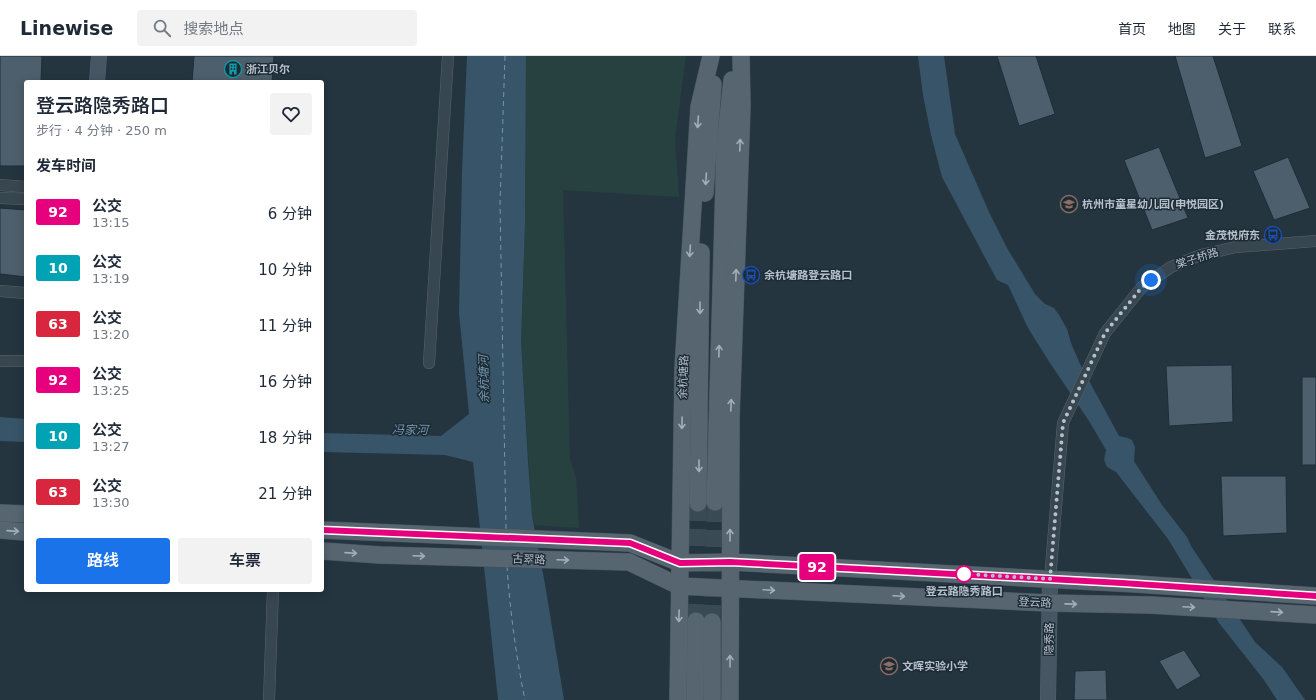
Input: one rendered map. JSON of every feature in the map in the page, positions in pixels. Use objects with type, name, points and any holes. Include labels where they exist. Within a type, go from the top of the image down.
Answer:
[{"type":"main road","name":"余杭塘路","points":[[678,700],[683,369],[699,107],[711,56]]},
{"type":"main road","name":"余杭塘路","points":[[698,503],[700,265],[715,56]]},
{"type":"main road","points":[[715,502],[725,146],[735,56]]},
{"type":"main road","points":[[730,700],[731,418],[742,106],[742,56]]},
{"type":"main road","points":[[0,513],[24,514]]},
{"type":"main road","points":[[0,530],[24,532]]},
{"type":"main road","name":"古翠路","points":[[324,530],[630,543],[680,563],[730,562]]},
{"type":"main road","name":"古翠路","points":[[324,551],[380,555],[629,562],[679,586],[730,588]]},
{"type":"main road","points":[[730,562],[1050,579],[1316,596]]},
{"type":"main road","name":"登云路","points":[[730,588],[1049,603],[1150,605],[1316,615]]},
{"type":"main road","points":[[695,700],[704,622],[712,700]]},
{"type":"street","points":[[97,80],[99,56]]},
{"type":"street","points":[[429,363],[448,56]]},
{"type":"street","points":[[0,185],[24,186]]},
{"type":"street","points":[[0,198],[24,199]]},
{"type":"street","name":"棠子桥路","points":[[1050,579],[1063,423],[1105,333],[1142,287],[1171,267],[1201,254],[1236,247],[1316,241]]},
{"type":"street","points":[[0,291],[24,293]]},
{"type":"street","points":[[0,361],[24,361]]},
{"type":"street","name":"隐秀路","points":[[1048,700],[1050,579]]},
{"type":"street","points":[[269,700],[273,592]]},
{"type":"green space","points":[[526,56],[686,56],[675,139],[679,197],[563,190],[570,459],[576,477],[579,528],[534,525],[532,516],[521,341],[525,225]]},
{"type":"water","name":"余杭塘河","points":[[467,56],[526,56],[525,225],[521,341],[528,461],[532,516],[564,700],[498,700],[473,462],[445,455],[324,452],[324,433],[441,436],[469,414],[459,313],[462,171]]},
{"type":"water","points":[[918,56],[944,56],[955,134],[989,212],[1007,248],[1035,294],[1045,304],[1054,308],[1059,315],[1067,329],[1080,364],[1119,436],[1132,440],[1135,447],[1134,461],[1162,505],[1187,537],[1191,546],[1255,642],[1282,667],[1305,700],[1277,700],[1264,680],[1219,623],[1168,539],[1116,472],[1107,467],[1104,460],[1106,450],[1089,421],[1028,328],[1008,285],[997,280],[942,177],[931,135],[923,95]]},
{"type":"water","points":[[0,417],[24,419],[24,442],[0,441]]},
{"type":"building","points":[[0,56],[42,56],[41,80],[24,80],[24,166],[0,166]]},
{"type":"building","name":"浙江贝尔","points":[[194,56],[274,56],[272,80],[192,80]]},
{"type":"building","points":[[997,56],[1036,56],[1055,114],[1019,126]]},
{"type":"building","points":[[1175,56],[1213,56],[1242,146],[1205,158]]},
{"type":"building","points":[[1159,147],[1188,218],[1152,230],[1124,160]]},
{"type":"building","points":[[1288,157],[1310,208],[1274,220],[1253,171]]},
{"type":"building","points":[[0,208],[24,210],[24,277],[0,274]]},
{"type":"building","points":[[1232,365],[1233,422],[1169,426],[1166,366]]},
{"type":"building","points":[[1302,377],[1316,377],[1316,465],[1302,465]]},
{"type":"building","points":[[1221,476],[1286,476],[1287,533],[1223,536]]},
{"type":"building","points":[[1184,650],[1201,676],[1177,690],[1159,661]]},
{"type":"building","points":[[1106,670],[1107,700],[1074,700],[1075,671]]},
{"type":"ferry route","points":[[505,56],[500,204],[506,529]]},
{"type":"ferry route","points":[[507,566],[514,633],[525,700]]},
{"type":"tunnel","points":[[712,622],[715,502]]},
{"type":"tunnel","points":[[696,621],[698,503]]},
{"type":"bus line","name":"92","points":[[324,530],[630,543],[680,563],[730,562],[1036,578],[1316,596]]},
{"type":"place","name":"浙江贝尔","points":[[233,69]]},
{"type":"place","name":"杭州市童星幼儿园(申悦园区)","points":[[1069,204]]},
{"type":"place","name":"金茂悦府东","points":[[1273,235]]},
{"type":"place","name":"余杭塘路登云路口","points":[[751,275]]},
{"type":"place","name":"登云路隐秀路口","points":[[964,574]]},
{"type":"place","name":"文晖实验小学","points":[[889,666]]},
{"type":"route","points":[[964,574],[1050,579],[1063,423],[1105,333],[1142,287],[1151,280]]},
{"type":"water label","name":"冯家河","points":[[410,430]]}]
